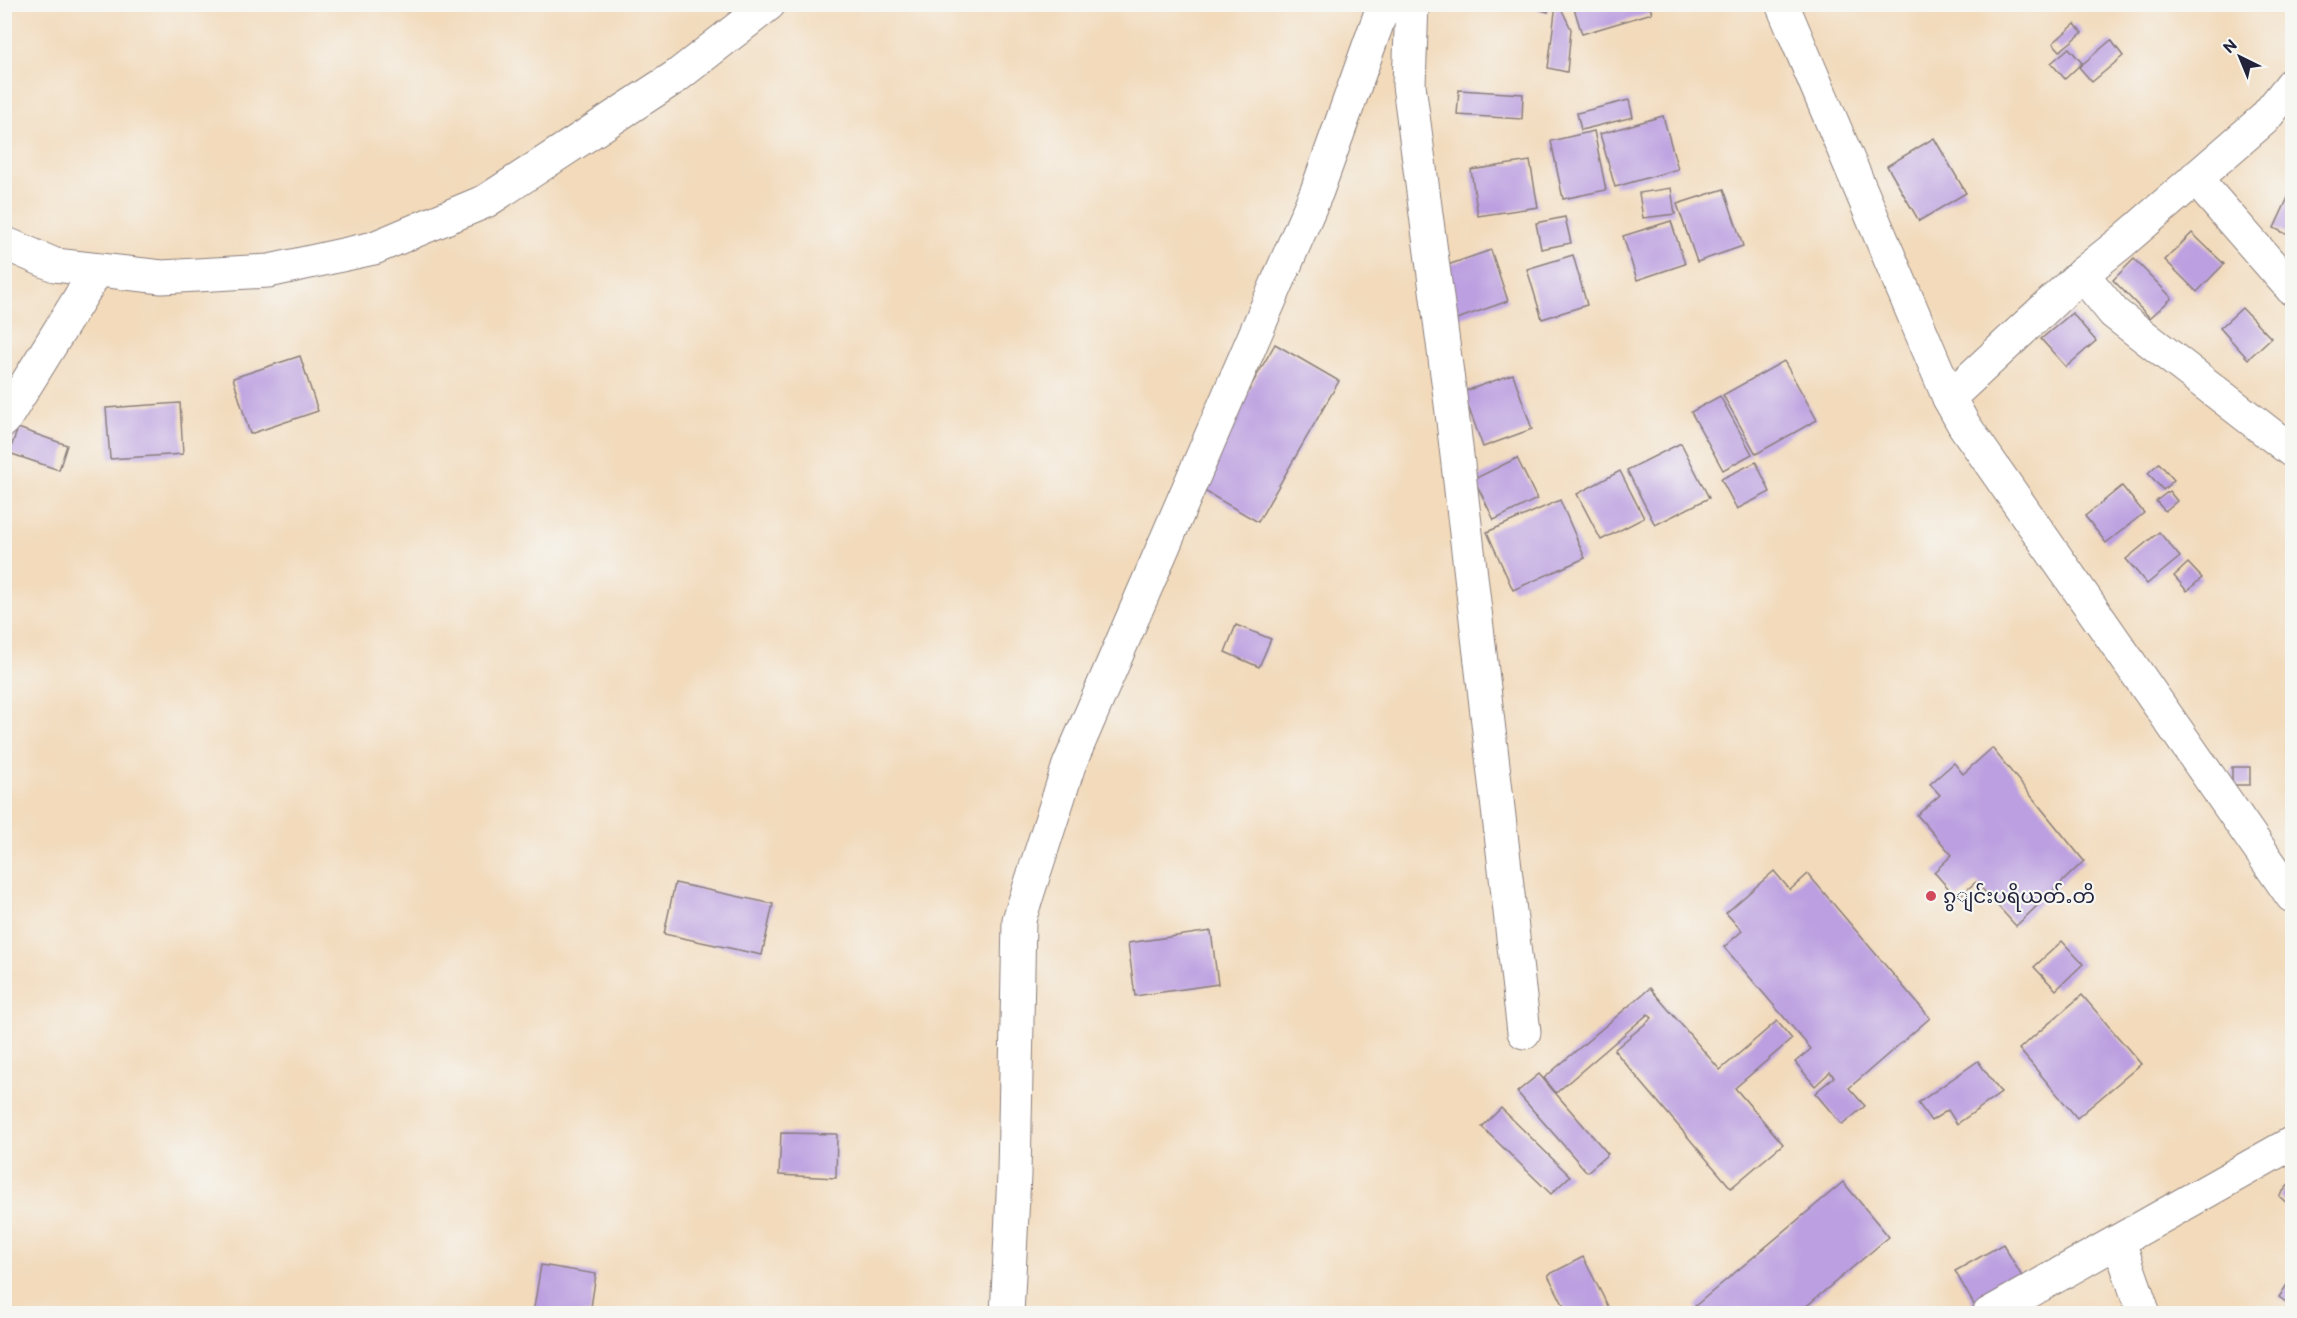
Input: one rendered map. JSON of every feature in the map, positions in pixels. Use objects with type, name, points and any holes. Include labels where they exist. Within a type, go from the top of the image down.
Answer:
[{"type":"street","points":[[4,243],[55,265],[162,278],[269,271],[374,248],[486,201],[677,76],[769,4]]},
{"type":"street","points":[[1007,1314],[1014,1174],[1019,920],[1069,765],[1317,191],[1384,4]]},
{"type":"street","points":[[1412,4],[1409,85],[1451,404],[1524,1032]]},
{"type":"street","points":[[1782,4],[1949,398],[1964,425],[2292,896]]},
{"type":"street","points":[[1949,398],[2082,274],[2264,119],[2292,84]]},
{"type":"street","points":[[2195,178],[2292,289]]},
{"type":"street","points":[[4,420],[97,270]]},
{"type":"street","points":[[2082,274],[2114,313],[2292,451]]},
{"type":"street","points":[[1989,1314],[2292,1143]]},
{"type":"street","points":[[2119,1242],[2144,1314]]},
{"type":"building","points":[[1520,4],[1550,4],[1548,12]]},
{"type":"building","points":[[1556,4],[1559,4],[1571,29],[1567,72],[1548,68]]},
{"type":"building","points":[[1573,5],[1649,5],[1652,13],[1582,34]]},
{"type":"building","points":[[2075,24],[2082,33],[2060,51],[2053,43]]},
{"type":"building","points":[[2111,40],[2123,56],[2092,82],[2079,67]]},
{"type":"building","points":[[2069,48],[2082,63],[2065,79],[2051,63]]},
{"type":"building","points":[[1459,90],[1523,94],[1522,119],[1457,115]]},
{"type":"building","points":[[1629,100],[1633,117],[1581,130],[1577,113]]},
{"type":"building","points":[[1663,116],[1678,169],[1615,187],[1600,134]]},
{"type":"building","points":[[1594,131],[1606,190],[1563,199],[1551,141]]},
{"type":"building","points":[[1934,138],[1966,193],[1919,221],[1887,166]]},
{"type":"building","points":[[1530,161],[1538,207],[1478,216],[1471,170]]},
{"type":"building","points":[[1671,188],[1675,214],[1643,218],[1639,193]]},
{"type":"building","points":[[1724,189],[1743,246],[1697,262],[1677,204]]},
{"type":"building","points":[[2292,189],[2292,237],[2274,228]]},
{"type":"building","points":[[1565,217],[1571,243],[1541,249],[1536,223]]},
{"type":"building","points":[[1671,221],[1685,264],[1637,280],[1623,236]]},
{"type":"building","points":[[2192,233],[2224,264],[2197,292],[2165,260]]},
{"type":"building","points":[[1491,250],[1508,301],[1457,319],[1439,268]]},
{"type":"building","points":[[1573,255],[1587,305],[1542,319],[1527,269]]},
{"type":"building","points":[[2134,259],[2172,298],[2150,318],[2113,280]]},
{"type":"building","points":[[2242,308],[2271,338],[2248,359],[2220,328]]},
{"type":"building","points":[[2072,313],[2096,341],[2066,367],[2041,339]]},
{"type":"building","points":[[1275,344],[1339,381],[1258,522],[1194,485]]},
{"type":"building","points":[[300,356],[318,411],[250,434],[233,378]]},
{"type":"building","points":[[1784,361],[1817,420],[1756,454],[1723,395]]},
{"type":"building","points":[[1513,374],[1532,429],[1483,447],[1463,392]]},
{"type":"building","points":[[1720,396],[1752,454],[1723,470],[1691,412]]},
{"type":"building","points":[[180,403],[183,454],[110,459],[106,408]]},
{"type":"building","points":[[18,428],[67,445],[59,470],[9,453]]},
{"type":"building","points":[[1681,443],[1709,498],[1655,525],[1627,470]]},
{"type":"building","points":[[1517,458],[1537,499],[1494,520],[1474,479]]},
{"type":"building","points":[[1756,462],[1770,492],[1737,509],[1721,479]]},
{"type":"building","points":[[2159,463],[2174,480],[2163,490],[2148,473]]},
{"type":"building","points":[[1620,471],[1644,518],[1601,540],[1577,494]]},
{"type":"building","points":[[2122,486],[2144,513],[2106,543],[2085,516]]},
{"type":"building","points":[[2169,491],[2177,501],[2165,511],[2156,501]]},
{"type":"building","points":[[1560,500],[1585,558],[1513,590],[1487,532]]},
{"type":"building","points":[[2159,532],[2180,557],[2147,584],[2126,559]]},
{"type":"building","points":[[2188,563],[2202,578],[2187,591],[2174,576]]},
{"type":"building","points":[[1236,625],[1271,639],[1259,667],[1225,652]]},
{"type":"building","points":[[1992,748],[2084,861],[2016,926],[1976,882],[1957,898],[1934,872],[1952,855],[1917,815],[1940,795],[1930,784],[1954,763],[1963,774]]},
{"type":"building","points":[[2232,767],[2250,767],[2250,785],[2232,785]]},
{"type":"building","points":[[1774,871],[1790,890],[1808,874],[1930,1018],[1849,1088],[1865,1106],[1842,1125],[1815,1093],[1834,1077],[1830,1072],[1815,1086],[1795,1062],[1811,1049],[1724,947],[1742,931],[1726,913]]},
{"type":"building","points":[[675,883],[773,904],[762,955],[664,934]]},
{"type":"building","points":[[1211,931],[1218,984],[1135,996],[1128,943]]},
{"type":"building","points":[[2062,941],[2083,964],[2056,990],[2034,967]]},
{"type":"building","points":[[1650,988],[1720,1070],[1777,1021],[1792,1039],[1735,1088],[1783,1144],[1731,1188],[1614,1050],[1652,1018],[1648,1014],[1556,1093],[1544,1078]]},
{"type":"building","points":[[2082,995],[2141,1064],[2077,1118],[2019,1049]]},
{"type":"building","points":[[1978,1061],[2001,1093],[1957,1124],[1948,1110],[1931,1121],[1918,1103]]},
{"type":"building","points":[[1539,1074],[1608,1154],[1587,1172],[1517,1092]]},
{"type":"building","points":[[1501,1108],[1570,1176],[1551,1194],[1482,1127]]},
{"type":"building","points":[[781,1133],[837,1134],[836,1178],[779,1175]]},
{"type":"building","points":[[2292,1181],[2292,1208],[2279,1196]]},
{"type":"building","points":[[1843,1182],[1889,1237],[1797,1314],[1701,1314],[1695,1306]]},
{"type":"building","points":[[2003,1244],[2024,1280],[1976,1308],[1955,1271]]},
{"type":"building","points":[[1583,1257],[1612,1314],[1568,1314],[1548,1275]]},
{"type":"building","points":[[541,1265],[596,1274],[590,1314],[533,1314]]},
{"type":"building","points":[[2292,1277],[2292,1306],[2279,1297]]},
{"type":"place","name":"ၵွျင်းပရိယတ်ႉတိ","points":[[1931,896]]}]
